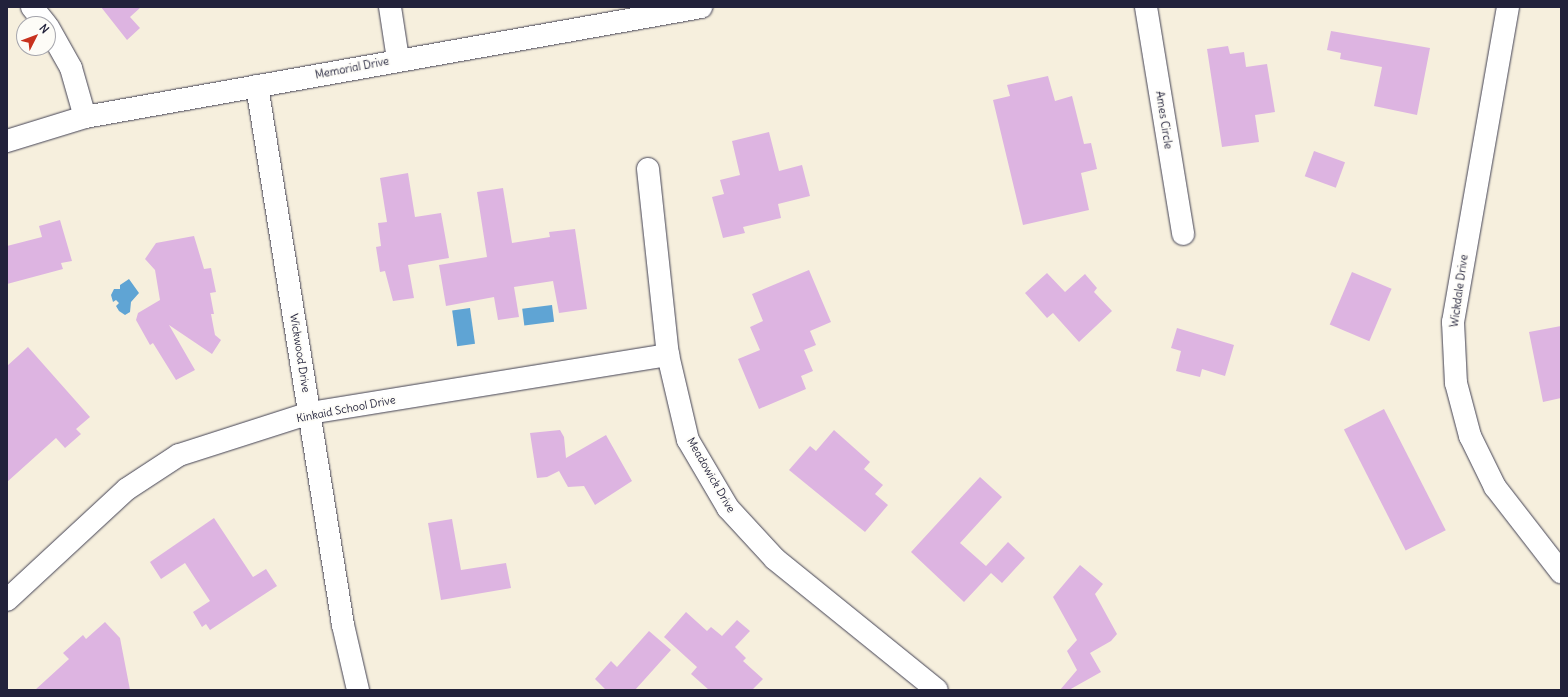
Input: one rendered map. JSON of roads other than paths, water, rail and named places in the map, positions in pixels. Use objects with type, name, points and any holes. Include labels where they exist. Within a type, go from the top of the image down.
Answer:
[{"type":"street","points":[[32,7],[39,16]]},
{"type":"street","points":[[390,7],[398,59]]},
{"type":"street","name":"Memorial Drive","points":[[7,141],[85,117],[398,59],[701,7]]},
{"type":"street","name":"Ames Circle","points":[[1146,7],[1183,234]]},
{"type":"street","name":"Wickdale Drive","points":[[1508,7],[1453,322],[1456,383],[1470,436],[1495,487],[1561,572]]},
{"type":"street","points":[[56,41],[71,68],[85,117]]},
{"type":"street","name":"Wickwood Drive","points":[[257,86],[310,413],[342,625],[358,690]]},
{"type":"street","name":"Meadowick Drive","points":[[648,169],[668,355],[688,440],[728,508],[775,559],[937,690]]},
{"type":"street","name":"Kinkaid School Drive","points":[[7,600],[127,489],[179,455],[310,413],[668,355]]},
{"type":"water","points":[[129,279],[139,293],[131,302],[130,312],[125,315],[119,311],[116,306],[119,303],[116,300],[113,302],[111,295],[114,289],[120,289],[120,285]]},
{"type":"water","points":[[552,305],[554,322],[524,326],[522,309]]},
{"type":"water","points":[[470,308],[475,344],[457,346],[452,311]]}]
